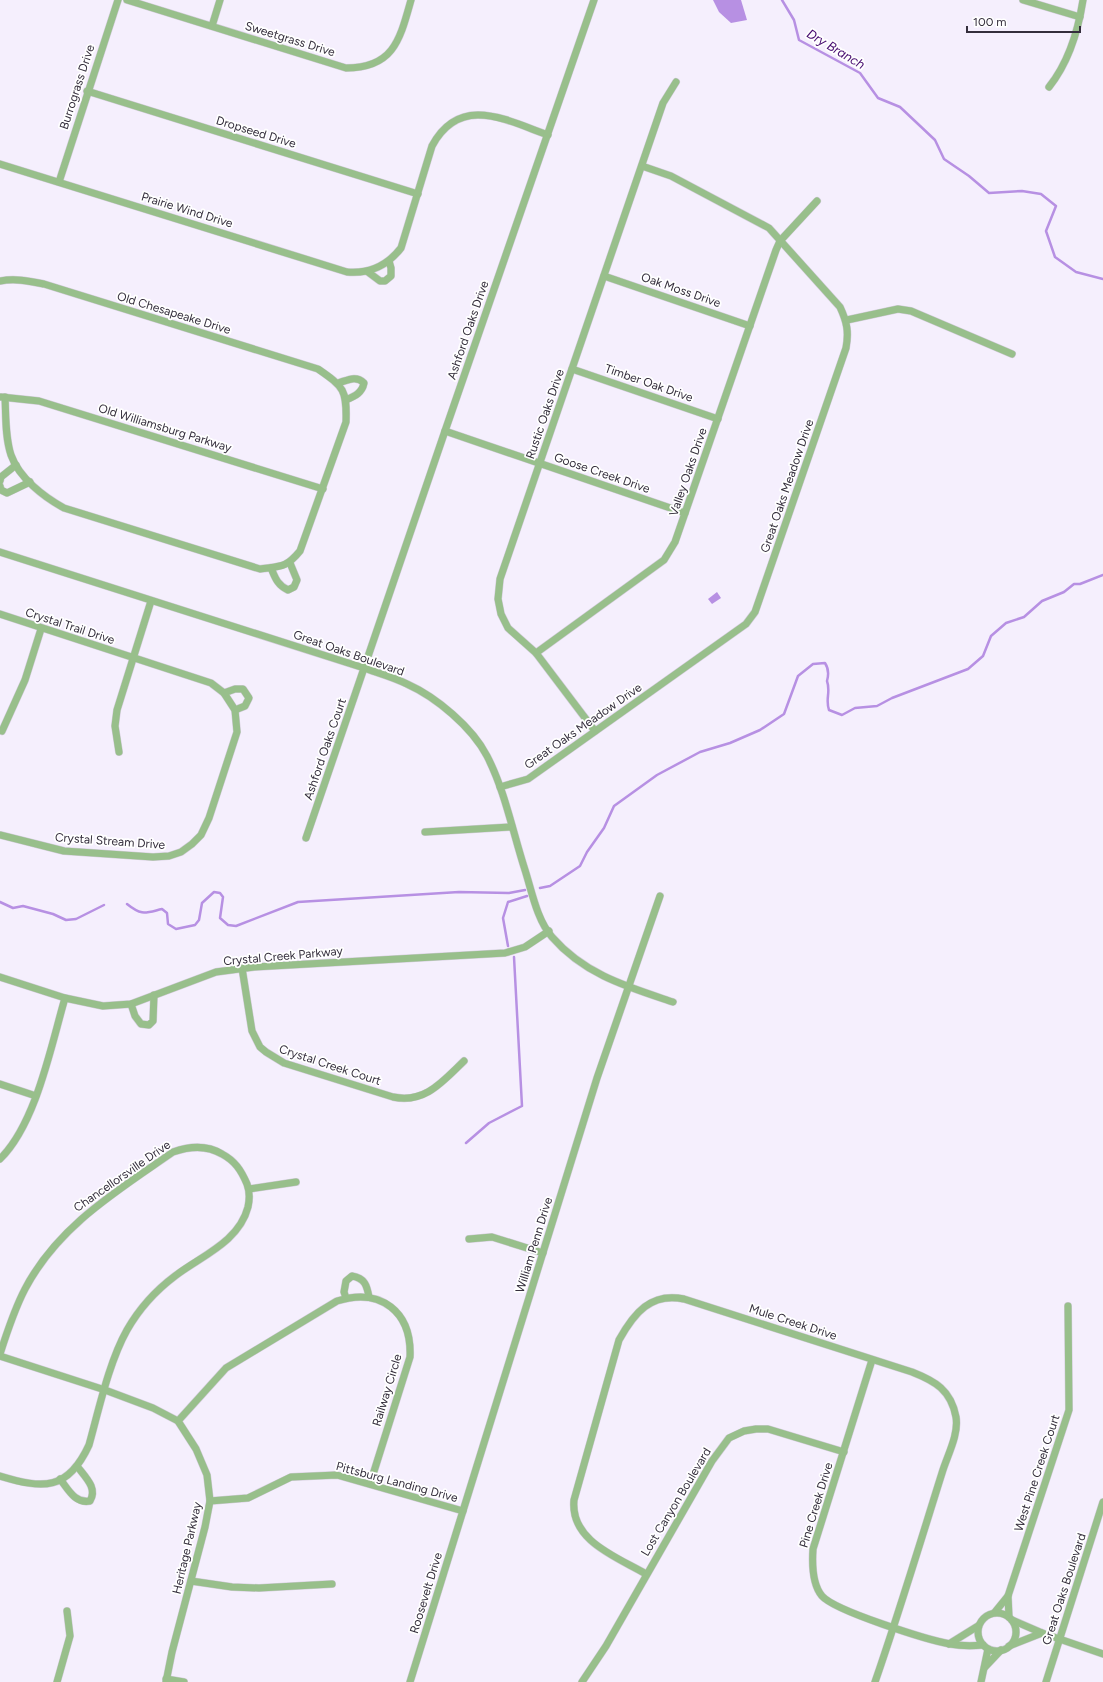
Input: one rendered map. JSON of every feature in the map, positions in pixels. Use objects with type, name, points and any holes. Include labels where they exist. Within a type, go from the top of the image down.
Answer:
[{"type":"street","name":"Burrograss Drive","points":[[59,182],[87,91],[118,0]]},
{"type":"street","name":"Sweetgrass Drive","points":[[127,0],[346,68],[358,68],[378,62],[394,48],[401,36],[412,0]]},
{"type":"street","points":[[212,26],[220,0]]},
{"type":"street","name":"Ashford Oaks Drive","points":[[364,668],[594,0]]},
{"type":"street","points":[[1023,0],[1080,18]]},
{"type":"street","points":[[1048,87],[1061,71],[1073,43],[1080,18],[1082,0]]},
{"type":"street","name":"Rustic Oaks Drive","points":[[595,731],[536,653],[508,628],[501,614],[498,599],[500,579],[663,103],[676,82]]},
{"type":"street","name":"Dropseed Drive","points":[[87,91],[418,194]]},
{"type":"street","name":"Prairie Wind Drive","points":[[0,164],[347,272],[368,272],[389,261],[401,248],[432,146],[438,135],[446,127],[459,119],[472,114],[484,114],[497,116],[548,135]]},
{"type":"street","name":"Great Oaks Meadow Drive","points":[[500,787],[528,779],[746,624],[755,612],[846,348],[849,334],[847,320],[840,307],[769,228],[671,176],[642,166]]},
{"type":"street","points":[[780,241],[817,201]]},
{"type":"street","name":"Valley Oaks Drive","points":[[536,653],[664,560],[675,542],[780,241]]},
{"type":"street","name":"Prairie Wind Drive","points":[[368,272],[380,281],[386,281],[391,276],[389,261]]},
{"type":"street","name":"Oak Moss Drive","points":[[604,276],[750,326]]},
{"type":"street","name":"Old Chesapeake Drive","points":[[0,281],[8,279],[26,280],[44,284],[318,369],[338,383],[346,400],[346,422],[300,551],[290,563]]},
{"type":"street","points":[[847,320],[898,309],[911,311],[1012,354]]},
{"type":"street","name":"Timber Oak Drive","points":[[572,369],[718,418]]},
{"type":"street","points":[[338,383],[352,378],[360,380],[364,383],[363,389],[358,394],[346,400]]},
{"type":"street","points":[[2,397],[8,445],[16,465],[35,489],[47,499],[64,508],[260,569],[290,563],[297,580],[294,587],[288,590],[281,587],[277,582],[271,568]]},
{"type":"street","name":"Old Williamsburg Parkway","points":[[2,397],[40,401],[323,489]]},
{"type":"street","name":"Goose Creek Drive","points":[[445,431],[685,513]]},
{"type":"street","points":[[0,481],[1,477],[16,465]]},
{"type":"street","points":[[0,486],[1,490],[7,492],[30,482]]},
{"type":"street","name":"Great Oaks Boulevard","points":[[0,552],[364,668],[408,684],[438,702],[466,727],[486,755],[500,787],[540,916],[549,932],[565,950],[597,974],[628,987],[673,1002]]},
{"type":"street","points":[[119,752],[115,719],[151,600]]},
{"type":"street","name":"Crystal Trail Drive","points":[[0,614],[41,629],[133,657]]},
{"type":"street","points":[[2,731],[25,680],[41,629]]},
{"type":"street","name":"Crystal Stream Drive","points":[[0,835],[64,851],[153,857],[169,856],[181,852],[201,835],[209,818],[235,742],[237,732],[235,710],[224,693],[205,681],[133,657]]},
{"type":"street","name":"Ashford Oaks Court","points":[[306,838],[364,668]]},
{"type":"street","points":[[224,693],[235,689],[243,689],[247,693],[249,698],[245,706],[235,710]]},
{"type":"street","points":[[425,832],[512,827]]},
{"type":"street","name":"William Penn Drive","points":[[463,1511],[597,1078],[660,896]]},
{"type":"street","name":"Crystal Creek Parkway","points":[[0,977],[91,1005],[103,1006],[131,1004],[216,972],[242,968],[505,952],[526,947],[549,932]]},
{"type":"street","name":"Crystal Creek Court","points":[[242,968],[252,1031],[260,1047],[277,1060],[393,1097],[410,1099],[427,1094],[464,1061]]},
{"type":"street","points":[[131,1004],[135,1016],[141,1024],[149,1025],[153,1021],[154,995]]},
{"type":"street","points":[[0,1159],[8,1151],[23,1127],[36,1096],[65,998]]},
{"type":"street","points":[[0,1084],[36,1096]]},
{"type":"street","name":"Chancellorsville Drive","points":[[0,1355],[13,1315],[26,1288],[49,1251],[68,1229],[90,1210],[173,1152],[187,1147],[216,1150],[232,1160],[242,1172],[249,1189],[250,1198],[241,1225],[232,1237],[175,1276],[156,1291],[140,1310],[126,1331],[105,1390],[89,1445],[77,1466]]},
{"type":"street","points":[[249,1189],[296,1182]]},
{"type":"street","points":[[469,1240],[492,1238],[543,1253]]},
{"type":"street","points":[[346,1298],[344,1292],[346,1281],[352,1276],[359,1277],[364,1281],[369,1297]]},
{"type":"street","name":"Railway Circle","points":[[178,1421],[226,1368],[337,1301],[353,1296],[369,1297],[384,1302],[396,1312],[405,1323],[411,1341],[410,1357],[370,1484]]},
{"type":"street","name":"Mule Creek Drive","points":[[646,1574],[598,1547],[583,1534],[574,1519],[573,1510],[576,1493],[619,1340],[631,1319],[645,1306],[671,1296],[684,1299],[932,1380],[946,1393],[953,1407],[956,1419],[956,1430],[924,1534],[875,1682]]},
{"type":"street","name":"West Pine Creek Court","points":[[995,1612],[1008,1596],[1069,1410],[1068,1306]]},
{"type":"street","name":"Heritage Parkway","points":[[0,1355],[105,1390],[153,1408],[178,1421],[196,1449],[207,1475],[210,1501],[205,1527],[172,1652],[166,1681]]},
{"type":"street","name":"Pine Creek Drive","points":[[872,1360],[813,1549],[812,1562],[817,1586],[823,1596],[839,1607],[892,1627],[949,1644],[969,1647],[986,1647]]},
{"type":"street","name":"Lost Canyon Boulevard","points":[[582,1682],[606,1646],[712,1461],[729,1438],[744,1431],[768,1429],[844,1452]]},
{"type":"street","points":[[0,1476],[28,1484],[47,1484],[73,1472],[77,1466],[93,1488],[94,1495],[90,1500],[84,1502],[75,1498],[60,1479]]},
{"type":"street","name":"Pittsburg Landing Drive","points":[[210,1501],[248,1498],[291,1477],[336,1475],[463,1511]]},
{"type":"street","name":"Great Oaks Boulevard","points":[[1046,1682],[1103,1502]]},
{"type":"street","name":"Roosevelt Drive","points":[[410,1682],[463,1511]]},
{"type":"street","points":[[191,1581],[232,1587],[259,1588],[332,1584]]},
{"type":"street","name":"West Pine Creek Court","points":[[1008,1596],[1010,1618]]},
{"type":"street","points":[[57,1682],[70,1636],[66,1611]]},
{"type":"street","points":[[949,1644],[978,1626],[985,1617],[995,1612],[1042,1633],[1103,1654]]},
{"type":"street","points":[[1009,1646],[1015,1637],[1015,1625],[1010,1618]]},
{"type":"street","points":[[978,1626],[979,1638],[986,1647],[985,1667],[981,1682]]},
{"type":"street","points":[[985,1667],[1001,1650],[1042,1633]]},
{"type":"street","points":[[986,1647],[1001,1650]]},
{"type":"street","points":[[166,1681],[184,1682]]},
{"type":"shaded area","points":[[713,0],[741,0],[747,20],[731,23],[719,12]]},
{"type":"shaded area","points":[[717,592],[721,598],[712,604],[708,599]]},
{"type":"waterway","name":"Dry Branch","points":[[782,0],[794,20],[799,40],[860,73],[878,98],[900,107],[935,140],[944,159],[969,176],[989,193],[1022,191],[1041,194],[1056,206],[1046,231],[1055,257],[1076,272],[1103,279]]},
{"type":"waterway","points":[[540,888],[550,886],[580,866],[587,852],[604,828],[614,806],[657,775],[700,752],[730,743],[760,730],[784,714],[798,676],[813,664],[825,663],[827,667],[829,710],[842,715],[855,708],[877,706],[892,698],[968,669],[983,656],[991,636],[1006,623],[1024,617],[1042,601],[1064,592],[1074,584],[1080,584],[1103,575]]},
{"type":"waterway","points":[[127,904],[140,912],[151,912],[162,909],[167,913],[168,924],[176,929],[195,925],[199,920],[202,903],[214,892],[220,893],[223,897],[220,918],[228,925],[236,926],[298,902],[459,892],[509,893],[525,890]]},
{"type":"waterway","points":[[508,946],[503,918],[508,902],[527,896]]},
{"type":"waterway","points":[[0,902],[13,908],[23,906],[53,914],[66,920],[76,919],[104,905]]},
{"type":"waterway","points":[[466,1143],[489,1123],[522,1106],[514,957]]}]
